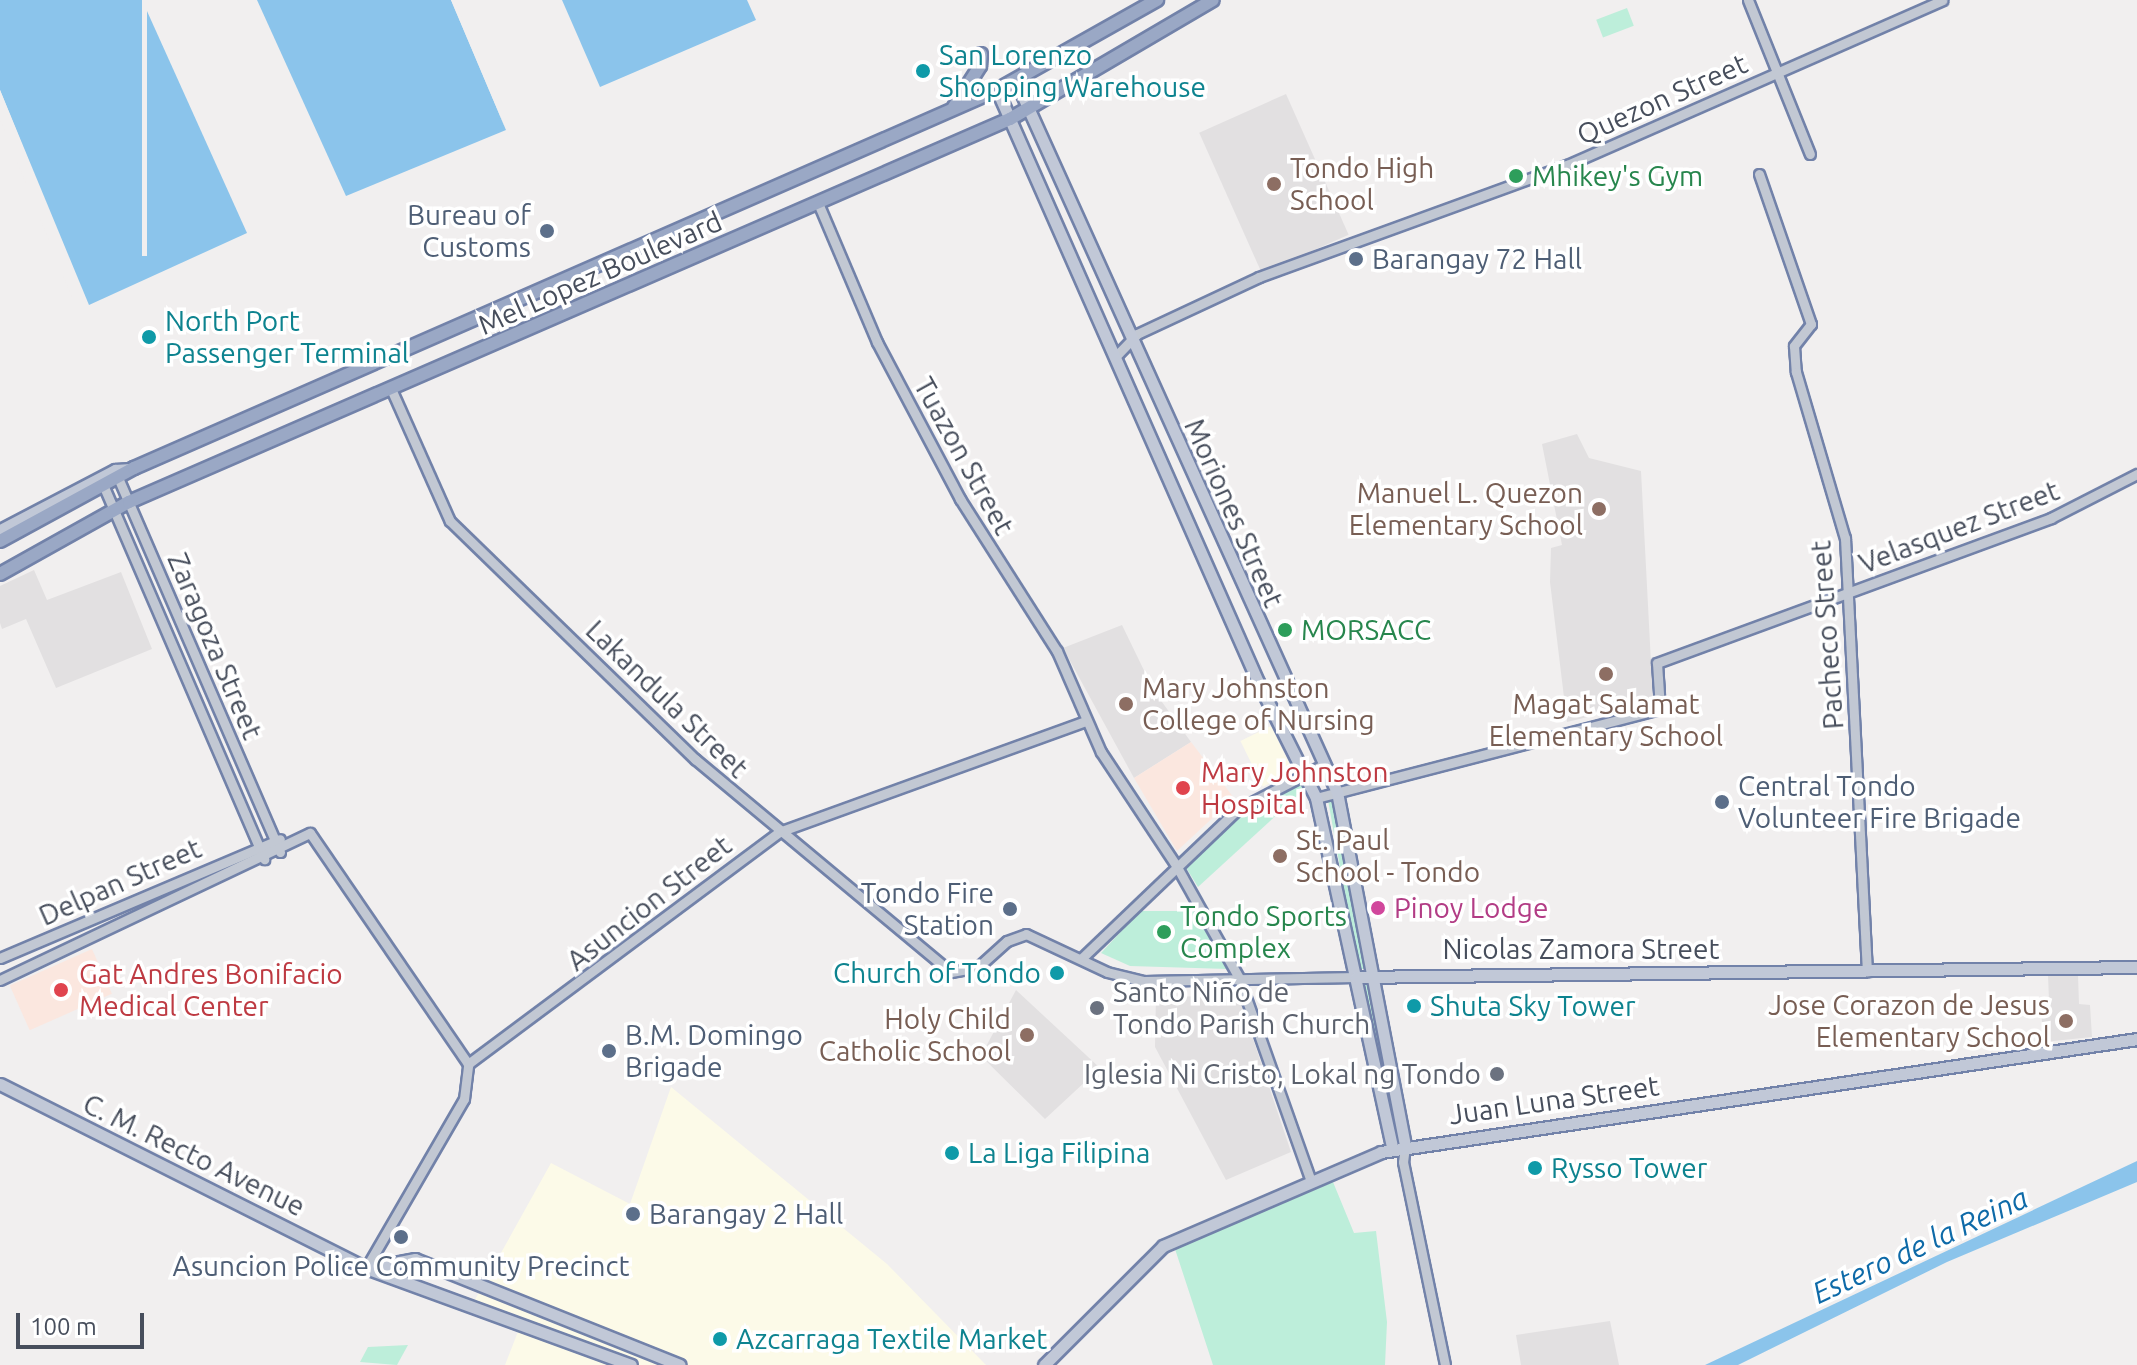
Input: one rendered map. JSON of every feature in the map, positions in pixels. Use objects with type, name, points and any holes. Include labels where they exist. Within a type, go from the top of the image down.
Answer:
[{"type":"highway","name":"Mel Lopez Boulevard","points":[[0,541],[116,473],[997,90],[1157,0]]},
{"type":"highway","name":"Mel Lopez Boulevard","points":[[0,574],[129,502],[392,391],[1030,110],[1213,0]]},
{"type":"highway","points":[[952,110],[980,66],[981,54]]},
{"type":"main road","name":"Moriones Street","points":[[1016,81],[1337,792],[1375,976],[1405,1146]]},
{"type":"main road","name":"Moriones Street","points":[[997,90],[1316,798],[1392,1148]]},
{"type":"main road","name":"Mel Lopez Boulevard","points":[[0,530],[101,481]]},
{"type":"main road","name":"Nicolas Zamora Street","points":[[1356,977],[2137,967]]},
{"type":"main road","name":"Juan Luna Street","points":[[1044,1365],[1163,1246],[1310,1179],[1392,1148],[2137,1039]]},
{"type":"main road","name":"C. M. Recto Avenue","points":[[0,1084],[366,1268],[631,1365]]},
{"type":"main road","points":[[408,1281],[402,1268],[415,1259]]},
{"type":"main road","points":[[366,1268],[415,1259],[680,1365]]},
{"type":"street","points":[[1748,0],[1810,154]]},
{"type":"street","name":"Quezon Street","points":[[1115,357],[1131,341],[1259,277],[1567,165],[1942,0]]},
{"type":"street","name":"Pacheco Street","points":[[1759,174],[1811,324],[1794,346],[1796,372],[1845,538],[1867,971]]},
{"type":"street","name":"Tuazon Street","points":[[818,203],[891,369],[985,541],[1057,651],[1085,721],[1177,867],[1239,978],[1310,1179]]},
{"type":"street","name":"Lakandula Street","points":[[392,391],[450,521],[779,832],[951,972],[978,967],[1017,935],[1036,936]]},
{"type":"street","name":"Zaragoza Street","points":[[116,473],[280,852]]},
{"type":"street","name":"Velasquez Street","points":[[1337,792],[1660,709],[1657,663],[2073,509],[2137,474]]},
{"type":"street","name":"Zaragoza Street","points":[[101,481],[264,859]]},
{"type":"street","name":"Asuncion Street","points":[[468,1064],[779,832],[1085,721]]},
{"type":"street","points":[[1082,958],[1237,810],[1323,765]]},
{"type":"street","points":[[1316,798],[1337,792]]},
{"type":"street","points":[[258,846],[274,839],[290,840],[307,833],[317,837],[468,1064],[464,1099],[366,1268]]},
{"type":"street","points":[[264,859],[280,852],[290,840]]},
{"type":"street","name":"Delpan Street","points":[[258,846],[0,958],[4,978],[264,859]]},
{"type":"street","points":[[83,922],[91,940]]},
{"type":"street","name":"Nicolas Zamora Street","points":[[1036,936],[1134,980],[1356,977]]},
{"type":"street","name":"Moriones Street","points":[[1405,1146],[1403,1162],[1445,1365]]},
{"type":"street","name":"Moriones Street","points":[[1392,1148],[1403,1162]]},
{"type":"shaded area","name":"Tondo High School","points":[[1286,94],[1349,235],[1262,273],[1199,133]]},
{"type":"shaded area","points":[[1577,434],[1589,458],[1641,471],[1653,701],[1567,722],[1550,582],[1551,548],[1562,545],[1542,444]]},
{"type":"shaded area","points":[[34,570],[47,600],[121,572],[152,649],[56,688],[26,619],[2,629],[0,623],[0,586]]},
{"type":"shaded area","name":"Mary Johnston College of Nursing","points":[[1122,625],[1154,691],[1191,742],[1134,778],[1063,648]]},
{"type":"shaded area","points":[[1271,726],[1293,772],[1263,787],[1240,741]]},
{"type":"shaded area","name":"Mary Johnston Hospital","points":[[1191,742],[1234,798],[1177,851],[1134,778]]},
{"type":"shaded area","name":"Gat Andres Bonifacio Medical Center","points":[[92,949],[112,994],[30,1030],[10,986]]},
{"type":"shaded area","name":"Jose Corazon de Jesus Elementary School","points":[[2048,975],[2078,975],[2079,1004],[2090,1005],[2092,1037],[2044,1042],[2040,1002],[2049,1001]]},
{"type":"shaded area","name":"Holy Child Catholic School","points":[[1016,990],[1100,1068],[1045,1119],[981,1056]]},
{"type":"shaded area","points":[[1156,996],[1239,997],[1291,1152],[1226,1180],[1155,1047]]},
{"type":"shaded area","points":[[671,1087],[887,1264],[986,1365],[505,1365],[521,1324],[472,1305],[551,1163],[630,1204]]},
{"type":"shaded area","points":[[1610,1321],[1619,1365],[1521,1365],[1516,1335]]},
{"type":"green space","points":[[1627,8],[1634,26],[1603,38],[1596,20]]},
{"type":"green space","points":[[1302,780],[1306,788],[1198,887],[1185,866],[1236,818]]},
{"type":"green space","points":[[1328,800],[1335,802],[1369,969],[1358,969]]},
{"type":"green space","name":"Tondo Sports Complex","points":[[1140,911],[1196,911],[1228,969],[1130,966],[1101,953]]},
{"type":"green space","points":[[1360,981],[1371,981],[1397,1132],[1392,1130]]},
{"type":"green space","points":[[1333,1182],[1354,1233],[1376,1231],[1387,1322],[1385,1365],[1213,1365],[1175,1249]]},
{"type":"green space","points":[[408,1345],[397,1365],[360,1362],[368,1347]]},
{"type":"water","points":[[0,0],[142,0],[247,233],[89,305],[0,90]]},
{"type":"water","points":[[257,0],[451,0],[506,130],[346,196]]},
{"type":"water","points":[[562,0],[747,0],[756,20],[600,87]]},
{"type":"water","points":[[2137,1161],[2137,1182],[1947,1262],[1738,1365],[1705,1365]]},
{"type":"pier","points":[[142,0],[147,0],[147,256],[142,256]]},
{"type":"pier","points":[[253,0],[257,0],[257,216],[253,216]]},
{"type":"pier","points":[[451,0],[455,0],[506,130]]},
{"type":"pier","points":[[0,90],[87,306],[77,310],[0,119]]},
{"type":"place","name":"San Lorenzo Shopping Warehouse","points":[[923,71]]},
{"type":"place","name":"Mhikey's Gym","points":[[1516,176]]},
{"type":"place","name":"Tondo High School","points":[[1274,184]]},
{"type":"place","name":"Bureau of Customs","points":[[547,231]]},
{"type":"place","name":"Barangay 72 Hall","points":[[1356,259]]},
{"type":"place","name":"North Port Passenger Terminal","points":[[149,337]]},
{"type":"place","name":"Manuel L. Quezon Elementary School","points":[[1599,509]]},
{"type":"place","name":"MORSACC","points":[[1285,630]]},
{"type":"place","name":"Magat Salamat Elementary School","points":[[1606,674]]},
{"type":"place","name":"Mary Johnston College of Nursing","points":[[1126,704]]},
{"type":"place","name":"Mary Johnston Hospital","points":[[1183,788]]},
{"type":"place","name":"Central Tondo Volunteer Fire Brigade","points":[[1722,802]]},
{"type":"place","name":"St. Paul School - Tondo","points":[[1280,856]]},
{"type":"place","name":"Pinoy Lodge","points":[[1378,908]]},
{"type":"place","name":"Tondo Fire Station","points":[[1010,909]]},
{"type":"place","name":"Tondo Sports Complex","points":[[1164,932]]},
{"type":"place","name":"Church of Tondo","points":[[1057,973]]},
{"type":"place","name":"Gat Andres Bonifacio Medical Center","points":[[61,990]]},
{"type":"place","name":"Shuta Sky Tower","points":[[1414,1006]]},
{"type":"place","name":"Santo Niño de Tondo Parish Church","points":[[1097,1008]]},
{"type":"place","name":"Jose Corazon de Jesus Elementary School","points":[[2066,1021]]},
{"type":"place","name":"Holy Child Catholic School","points":[[1027,1035]]},
{"type":"place","name":"B.M. Domingo Brigade","points":[[609,1051]]},
{"type":"place","name":"Iglesia Ni Cristo, Lokal ng Tondo","points":[[1497,1074]]},
{"type":"place","name":"La Liga Filipina","points":[[952,1153]]},
{"type":"place","name":"Rysso Tower","points":[[1535,1168]]},
{"type":"place","name":"Barangay 2 Hall","points":[[633,1214]]},
{"type":"place","name":"Asuncion Police Community Precinct","points":[[401,1237]]},
{"type":"place","name":"Azcarraga Textile Market","points":[[720,1339]]},
{"type":"water label","name":"Estero de la Reina","points":[[1920,1245]]}]
